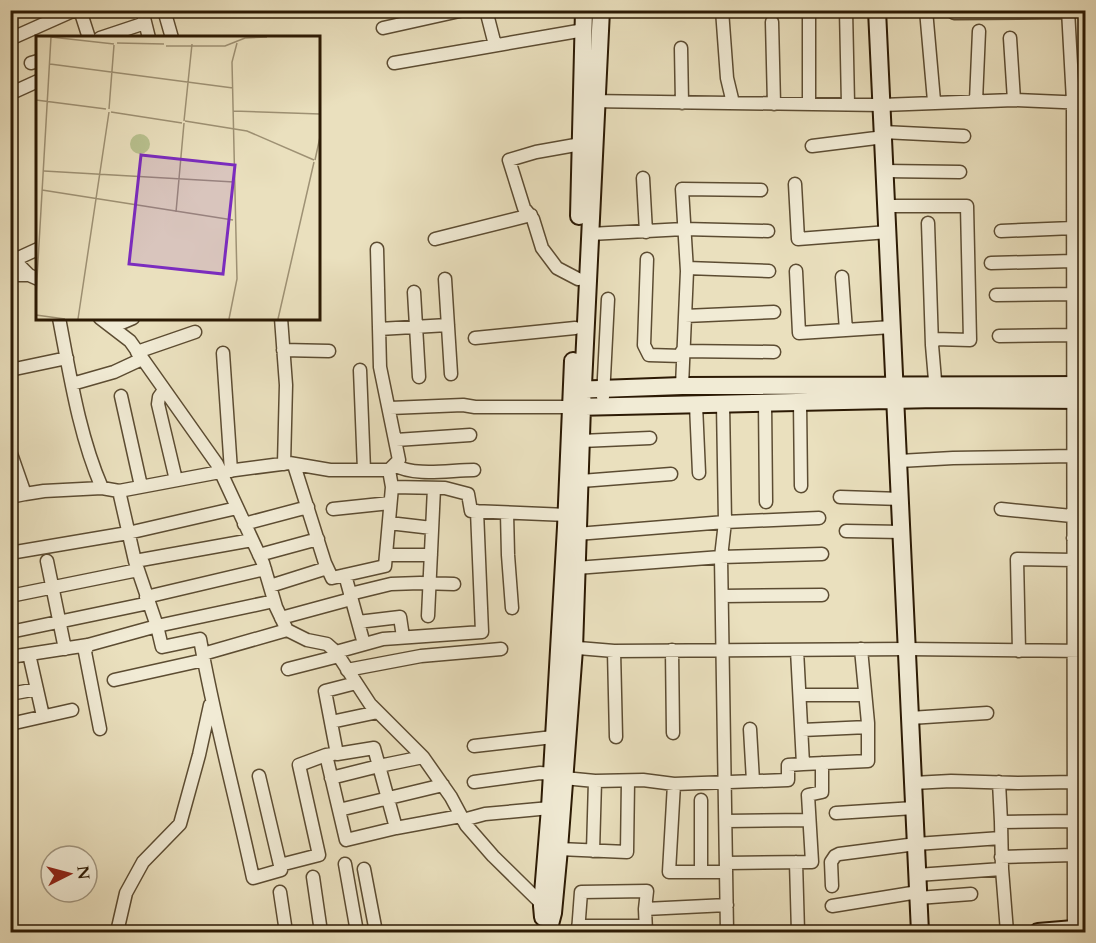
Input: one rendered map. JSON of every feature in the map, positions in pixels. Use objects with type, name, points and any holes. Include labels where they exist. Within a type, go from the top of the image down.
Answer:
[{"type":"street","points":[[10,39],[78,10],[87,36]]},
{"type":"street","points":[[142,10],[149,36]]},
{"type":"street","points":[[164,10],[171,36]]},
{"type":"street","points":[[383,28],[464,10]]},
{"type":"street","points":[[486,10],[495,45]]},
{"type":"street","points":[[547,910],[559,849],[558,776],[566,648],[570,526],[590,234],[589,101],[584,10]]},
{"type":"street","points":[[546,933],[550,808],[558,776],[553,737],[576,568],[570,526],[581,481],[575,328],[581,144],[601,10]]},
{"type":"street","points":[[722,10],[728,78],[733,103]]},
{"type":"street","points":[[809,10],[809,104]]},
{"type":"street","points":[[846,10],[848,104]]},
{"type":"street","points":[[878,10],[920,933]]},
{"type":"street","points":[[926,10],[934,101]]},
{"type":"street","points":[[954,13],[1068,11],[1079,102],[1077,231],[1073,261],[1073,335],[1079,393],[1073,456],[1079,538],[1077,558],[1079,652],[1074,782],[1078,818],[1074,855],[1078,930],[1038,933]]},
{"type":"street","points":[[772,22],[774,104]]},
{"type":"street","points":[[106,36],[146,23]]},
{"type":"street","points":[[394,63],[584,30]]},
{"type":"street","points":[[976,101],[979,31]]},
{"type":"street","points":[[1010,38],[1014,100]]},
{"type":"street","points":[[681,48],[682,103]]},
{"type":"street","points":[[16,91],[36,82]]},
{"type":"street","points":[[589,101],[882,105],[934,101],[1079,102]]},
{"type":"street","points":[[812,146],[884,134],[964,136]]},
{"type":"street","points":[[578,279],[556,268],[542,248],[531,215],[524,208],[509,160],[536,152],[581,144]]},
{"type":"street","points":[[885,171],[960,172]]},
{"type":"street","points":[[643,178],[646,232]]},
{"type":"street","points":[[795,184],[798,239],[888,232]]},
{"type":"street","points":[[682,386],[687,268],[682,189],[761,190]]},
{"type":"street","points":[[886,206],[967,206],[970,340],[936,339],[932,345]]},
{"type":"street","points":[[435,239],[531,215]]},
{"type":"street","points":[[928,223],[936,392]]},
{"type":"street","points":[[590,234],[684,229],[768,231]]},
{"type":"street","points":[[1001,231],[1077,231]]},
{"type":"street","points":[[281,320],[289,464],[309,507],[327,568],[332,578],[385,566],[392,487],[391,468],[399,460],[380,367],[377,249]]},
{"type":"street","points":[[33,277],[12,258],[36,250]]},
{"type":"street","points":[[647,258],[644,345],[649,355],[774,352]]},
{"type":"street","points":[[991,263],[1073,261]]},
{"type":"street","points":[[687,268],[769,271]]},
{"type":"street","points":[[796,271],[799,333],[892,327]]},
{"type":"street","points":[[10,275],[33,277]]},
{"type":"street","points":[[842,277],[846,330]]},
{"type":"street","points":[[445,279],[451,374]]},
{"type":"street","points":[[414,292],[419,377]]},
{"type":"street","points":[[996,295],[1073,294]]},
{"type":"street","points":[[603,396],[608,299]]},
{"type":"street","points":[[685,316],[774,312]]},
{"type":"street","points":[[59,320],[72,384],[92,464],[102,488]]},
{"type":"street","points":[[103,320],[130,341],[225,472]]},
{"type":"street","points":[[112,327],[128,320]]},
{"type":"street","points":[[379,329],[448,325]]},
{"type":"street","points":[[475,338],[575,328]]},
{"type":"street","points":[[72,384],[114,372],[140,356],[195,333]]},
{"type":"street","points":[[999,336],[1073,335]]},
{"type":"street","points":[[283,350],[329,351]]},
{"type":"street","points":[[223,353],[225,472],[237,508],[265,569],[274,601],[286,630],[307,640],[327,644],[337,654],[370,704],[423,757],[462,818],[493,856],[547,910]]},
{"type":"street","points":[[10,370],[67,358]]},
{"type":"street","points":[[360,370],[364,470]]},
{"type":"street","points":[[390,408],[463,405],[475,407],[603,396],[682,386],[895,393],[1079,393]]},
{"type":"street","points":[[164,390],[159,397],[158,404],[176,480]]},
{"type":"street","points":[[603,396],[696,405],[800,402],[895,393]]},
{"type":"street","points":[[121,396],[141,486]]},
{"type":"street","points":[[765,402],[766,502]]},
{"type":"street","points":[[800,402],[801,486]]},
{"type":"street","points":[[723,404],[725,522],[721,557],[728,933]]},
{"type":"street","points":[[696,405],[699,473]]},
{"type":"street","points":[[396,440],[470,435]]},
{"type":"street","points":[[581,441],[650,438]]},
{"type":"street","points":[[10,451],[25,494]]},
{"type":"street","points":[[899,461],[1073,456]]},
{"type":"street","points":[[10,497],[44,491],[102,488],[119,492],[176,480],[289,464],[330,470],[391,468],[418,471],[474,470]]},
{"type":"street","points":[[581,481],[671,474]]},
{"type":"street","points":[[392,487],[445,488],[468,494],[471,511],[507,513],[570,526],[819,518]]},
{"type":"street","points":[[428,616],[434,488]]},
{"type":"street","points":[[119,492],[136,566],[162,647],[200,639],[211,701],[253,878],[281,870],[259,776]]},
{"type":"street","points":[[840,497],[901,499]]},
{"type":"street","points":[[333,509],[390,503]]},
{"type":"street","points":[[244,524],[309,507]]},
{"type":"street","points":[[10,553],[128,533],[237,508]]},
{"type":"street","points":[[1001,509],[1077,509]]},
{"type":"street","points":[[288,669],[383,639],[482,632],[477,512]]},
{"type":"street","points":[[507,513],[512,608]]},
{"type":"street","points":[[389,523],[432,528]]},
{"type":"street","points":[[846,531],[902,532]]},
{"type":"street","points":[[259,555],[318,539]]},
{"type":"street","points":[[10,596],[252,540]]},
{"type":"street","points":[[576,568],[721,557],[822,554]]},
{"type":"street","points":[[386,555],[431,555]]},
{"type":"street","points":[[1018,651],[1017,559],[1077,558]]},
{"type":"street","points":[[46,561],[65,649]]},
{"type":"street","points":[[270,586],[327,568]]},
{"type":"street","points":[[10,632],[148,600],[265,569]]},
{"type":"street","points":[[345,575],[364,644]]},
{"type":"street","points":[[281,618],[392,584],[454,584]]},
{"type":"street","points":[[722,596],[822,595]]},
{"type":"street","points":[[10,657],[88,645],[156,626],[274,601]]},
{"type":"street","points":[[358,622],[400,617],[403,638]]},
{"type":"street","points":[[114,680],[203,657],[286,630]]},
{"type":"street","points":[[88,645],[85,652],[100,729]]},
{"type":"street","points":[[566,648],[614,651],[908,649],[1079,652]]},
{"type":"street","points":[[347,670],[421,656],[501,649]]},
{"type":"street","points":[[672,650],[673,733]]},
{"type":"street","points":[[797,650],[802,764]]},
{"type":"street","points":[[474,782],[540,773],[595,781],[643,780],[674,784],[788,780],[788,765],[868,761],[868,727],[861,650]]},
{"type":"street","points":[[614,651],[616,736]]},
{"type":"street","points":[[30,654],[43,716]]},
{"type":"street","points":[[356,683],[325,691],[331,722],[331,778],[346,840],[396,828],[485,814],[550,808]]},
{"type":"street","points":[[10,694],[37,689]]},
{"type":"street","points":[[800,695],[865,694]]},
{"type":"street","points":[[117,933],[126,893],[143,862],[180,824],[211,701]]},
{"type":"street","points":[[10,724],[72,710]]},
{"type":"street","points":[[331,722],[378,712]]},
{"type":"street","points":[[910,718],[987,712]]},
{"type":"street","points":[[802,730],[868,727]]},
{"type":"street","points":[[750,729],[753,781]]},
{"type":"street","points":[[474,746],[553,737]]},
{"type":"street","points":[[280,865],[319,855],[299,765],[331,754],[374,748],[396,828]]},
{"type":"street","points":[[331,778],[423,757]]},
{"type":"street","points":[[674,784],[669,872],[701,872],[812,862],[808,795],[822,792],[822,763]]},
{"type":"street","points":[[593,851],[595,781]]},
{"type":"street","points":[[559,849],[627,852],[628,781]]},
{"type":"street","points":[[913,783],[1074,782]]},
{"type":"street","points":[[999,783],[1007,933]]},
{"type":"street","points":[[339,810],[443,785]]},
{"type":"street","points":[[701,800],[701,872]]},
{"type":"street","points":[[837,813],[914,808]]},
{"type":"street","points":[[1001,822],[1078,818]]},
{"type":"street","points":[[726,821],[809,820]]},
{"type":"street","points":[[832,886],[831,862],[835,856],[916,844],[1001,838]]},
{"type":"street","points":[[831,906],[918,888],[1002,863],[1074,855]]},
{"type":"street","points":[[796,862],[798,933]]},
{"type":"street","points":[[345,864],[357,933]]},
{"type":"street","points":[[364,869],[376,933]]},
{"type":"street","points":[[313,877],[321,933]]},
{"type":"street","points":[[918,888],[971,894]]},
{"type":"street","points":[[646,891],[645,909],[646,929],[578,929],[581,892],[646,891]]},
{"type":"street","points":[[280,892],[286,933]]},
{"type":"street","points":[[645,909],[727,905]]}]
